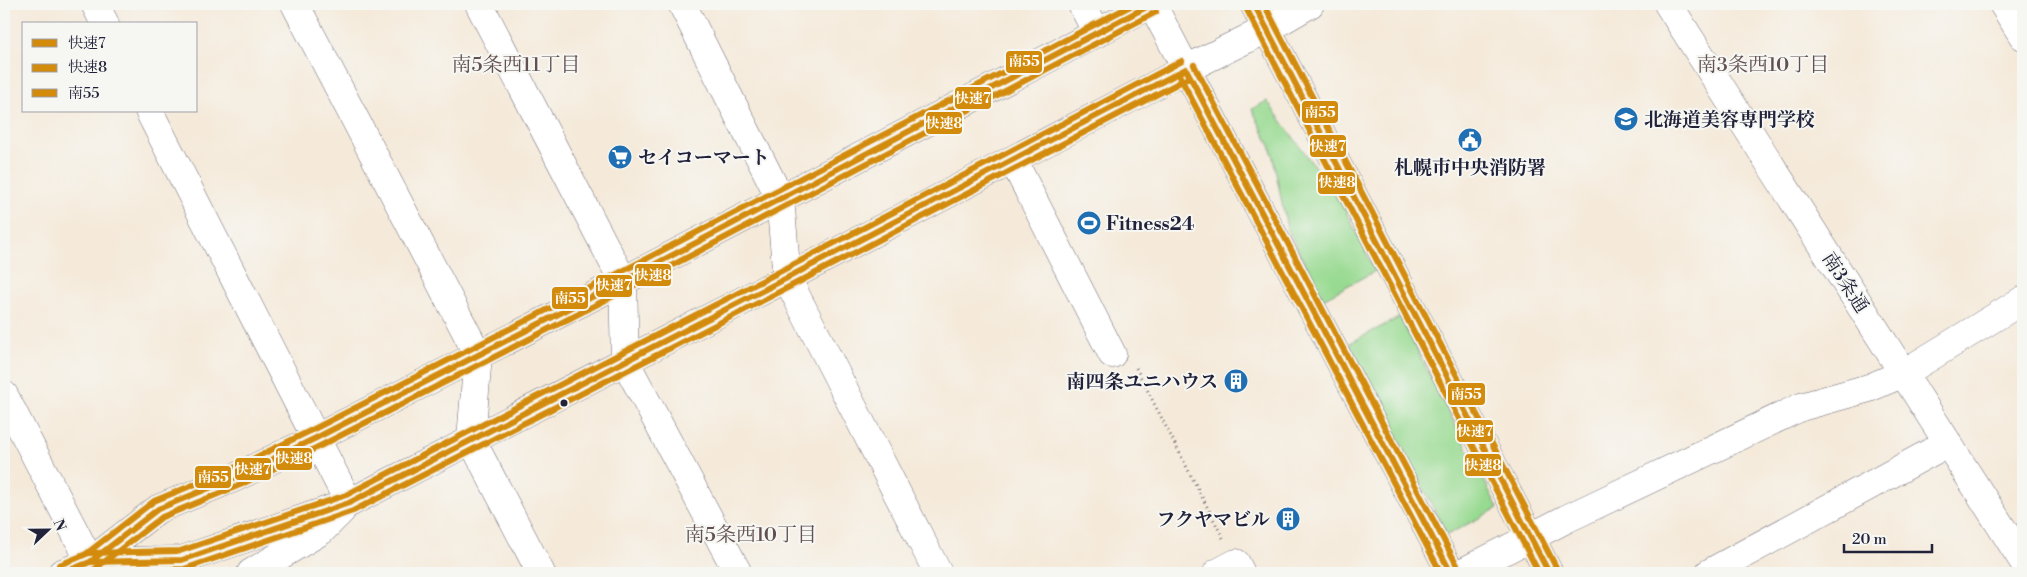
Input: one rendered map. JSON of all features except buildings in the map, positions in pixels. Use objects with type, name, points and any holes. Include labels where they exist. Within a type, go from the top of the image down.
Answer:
[{"type":"main road","points":[[95,4],[104,22]]},
{"type":"main road","points":[[295,4],[478,355],[471,439],[541,573]]},
{"type":"main road","points":[[479,4],[623,281],[626,361],[738,573]]},
{"type":"main road","points":[[682,4],[780,198],[788,278],[938,573]]},
{"type":"main road","points":[[1082,4],[1098,33]]},
{"type":"main road","points":[[93,568],[158,509],[236,477],[316,438],[623,281],[1152,4],[1451,573]]},
{"type":"main road","points":[[1254,4],[1549,573]]},
{"type":"main road","points":[[62,573],[93,568],[182,560],[349,503],[788,278],[1310,4]]},
{"type":"main road","name":"南3条通","points":[[1668,4],[2023,561]]},
{"type":"main road","points":[[2003,4],[2023,36]]},
{"type":"main road","points":[[150,112],[349,503]]},
{"type":"main road","points":[[1013,160],[1112,354]]},
{"type":"main road","points":[[1461,573],[1531,537],[1801,407],[1869,388],[1904,373],[2023,300]]},
{"type":"main road","points":[[4,395],[93,568]]},
{"type":"main road","points":[[1709,573],[1948,443]]},
{"type":"main road","points":[[251,573],[321,532],[349,503]]},
{"type":"path","points":[[1112,354],[1135,367],[1231,570]]},
{"type":"green space","points":[[1267,101],[1344,207],[1375,271],[1323,299],[1287,228],[1271,148],[1252,109]]},
{"type":"green space","points":[[1400,317],[1498,508],[1447,535],[1350,343]]},
{"type":"transit line","name":"南55","points":[[75,559],[86,554],[154,501],[232,469],[312,430],[619,273],[1134,4]]},
{"type":"transit line","name":"快速7","points":[[78,567],[90,562],[158,509],[236,477],[316,438],[623,281],[1152,4]]},
{"type":"transit line","name":"快速7","points":[[1254,4],[1549,573]]},
{"type":"transit line","name":"南55","points":[[1264,4],[1557,569]]},
{"type":"transit line","name":"快速8","points":[[1246,8],[1539,573]]},
{"type":"transit line","name":"快速8","points":[[86,573],[95,569],[162,517],[240,485],[320,446],[627,289],[1156,12]]},
{"type":"transit line","name":"南55","points":[[59,565],[89,553],[180,551],[346,495],[783,270],[1182,61]]},
{"type":"transit line","name":"南55","points":[[1194,65],[1459,569]]},
{"type":"transit line","name":"快速7","points":[[1186,69],[1451,573]]},
{"type":"transit line","name":"快速7","points":[[62,573],[90,562],[182,560],[349,503],[787,278],[1186,69]]},
{"type":"transit line","name":"快速8","points":[[1178,73],[1441,573]]},
{"type":"transit line","name":"快速8","points":[[85,573],[92,571],[184,569],[353,511],[791,286],[1190,77]]},
{"type":"place","name":"北海道美容専門学校","points":[[1626,119]]},
{"type":"place","name":"札幌市中央消防署","points":[[1470,140]]},
{"type":"place","name":"セイコーマート","points":[[620,157]]},
{"type":"place","name":"Fitness24","points":[[1089,223]]},
{"type":"place","name":"南四条ユニハウス","points":[[1236,381]]},
{"type":"place","name":"フクヤマビル","points":[[1288,519]]},
{"type":"district","name":"南5条西11丁目","points":[[516,64]]},
{"type":"district","name":"南3条西10丁目","points":[[1763,64]]},
{"type":"district","name":"南5条西10丁目","points":[[751,534]]}]
